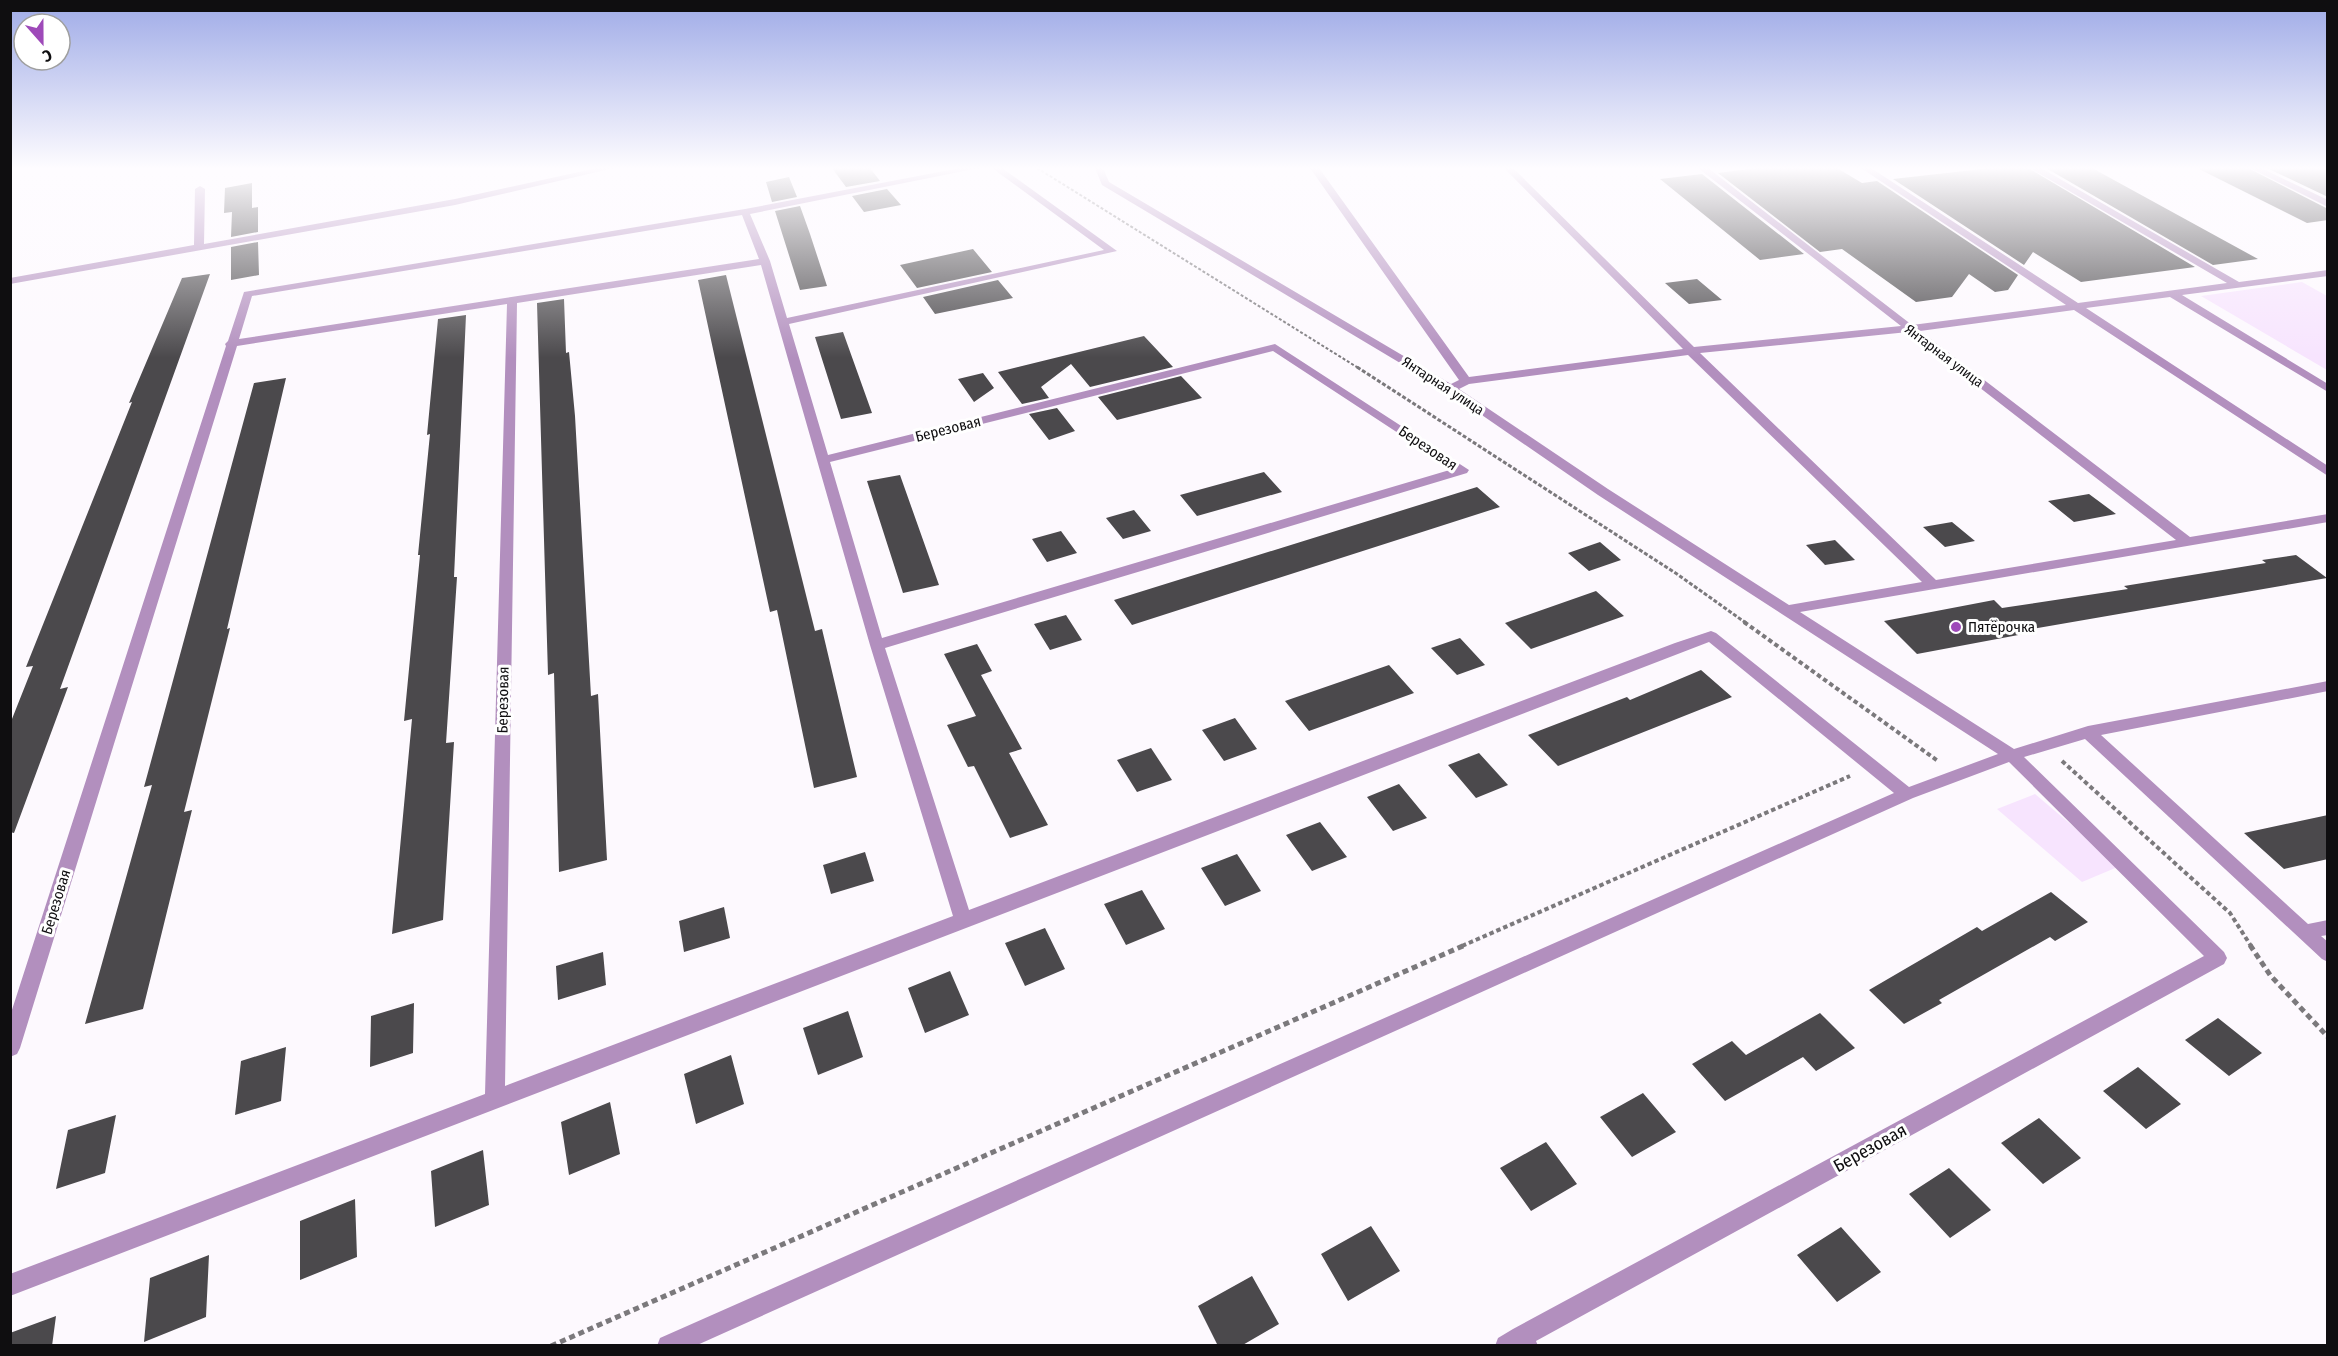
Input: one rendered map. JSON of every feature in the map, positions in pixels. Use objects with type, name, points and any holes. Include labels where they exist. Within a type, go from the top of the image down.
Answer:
[{"type":"street","points":[[199,231],[199,248]]},
{"type":"street","points":[[10,281],[292,231]]},
{"type":"street","name":"Березовая","points":[[10,1047],[230,344],[248,294],[628,231]]},
{"type":"street","points":[[753,231],[765,261],[877,645],[963,918]]},
{"type":"street","points":[[783,322],[1112,251],[1084,231]]},
{"type":"street","name":"Янтарная улица","points":[[1186,231],[1451,389],[1603,492],[2012,755],[2218,958]]},
{"type":"street","name":"Янтарная улица","points":[[1359,231],[1466,381]]},
{"type":"street","points":[[1571,231],[1691,351],[1934,585]]},
{"type":"street","name":"Янтарная улица","points":[[1783,231],[2187,542]]},
{"type":"street","points":[[1962,231],[2328,472]]},
{"type":"street","points":[[2144,231],[2237,285]]},
{"type":"street","points":[[230,344],[765,261]]},
{"type":"street","points":[[1451,389],[1466,381],[1691,351],[1907,328],[2328,273]]},
{"type":"street","points":[[2171,293],[2328,389]]},
{"type":"street","name":"Березовая","points":[[495,1099],[512,301]]},
{"type":"street","name":"Березовая","points":[[823,460],[1275,347],[1463,470],[877,645]]},
{"type":"street","points":[[1786,610],[2328,518]]},
{"type":"street","points":[[10,1285],[963,918],[1711,636],[1907,794]]},
{"type":"street","points":[[668,1346],[1340,1044],[1907,794],[2043,744],[2088,732],[2328,686]]},
{"type":"street","points":[[2088,732],[2206,838],[2328,954]]},
{"type":"street","points":[[2305,932],[2328,927]]},
{"type":"street","name":"Березовая","points":[[1518,1343],[2218,958]]},
{"type":"path","points":[[1139,231],[1400,394],[1677,574],[1941,764]]},
{"type":"path","points":[[2043,744],[2230,913],[2270,975],[2328,1037]]},
{"type":"path","points":[[551,1346],[1873,766]]},
{"type":"shaded area","points":[[2302,282],[2327,296],[2327,370],[2201,296]]},
{"type":"shaded area","points":[[2035,794],[2120,866],[2082,882],[1997,809]]},
{"type":"building","points":[[231,231],[258,231],[258,232],[231,237]]},
{"type":"building","points":[[781,231],[809,231],[827,286],[800,290]]},
{"type":"building","points":[[1725,231],[1775,231],[1804,254],[1760,260]]},
{"type":"building","points":[[1793,231],[1952,231],[2018,275],[2008,290],[1995,292],[1969,274],[1952,297],[1916,302],[1842,249],[1820,252]]},
{"type":"building","points":[[1973,231],[2135,231],[2195,267],[2081,282],[2033,252],[2024,265]]},
{"type":"building","points":[[2155,231],[2207,231],[2258,259],[2213,265]]},
{"type":"building","points":[[258,242],[259,275],[231,280],[231,247]]},
{"type":"building","points":[[973,249],[992,272],[917,288],[900,265]]},
{"type":"building","points":[[210,274],[60,689],[68,687],[14,833],[10,832],[10,724],[33,666],[26,667],[132,402],[129,403],[182,278]]},
{"type":"building","points":[[726,275],[815,631],[822,629],[857,777],[814,788],[777,610],[770,612],[698,280]]},
{"type":"building","points":[[1697,279],[1722,300],[1689,304],[1665,283]]},
{"type":"building","points":[[998,280],[1013,298],[935,314],[923,297]]},
{"type":"building","points":[[564,299],[566,353],[569,352],[575,416],[591,696],[598,694],[607,860],[559,872],[554,673],[548,675],[537,303]]},
{"type":"building","points":[[466,315],[454,577],[457,577],[446,743],[454,742],[443,920],[392,934],[412,719],[404,721],[420,555],[418,555],[430,434],[427,435],[438,319]]},
{"type":"building","points":[[843,332],[872,413],[841,419],[815,337]]},
{"type":"building","points":[[1144,336],[1173,367],[1090,387],[1071,364],[1041,387],[1049,398],[1022,404],[998,372]]},
{"type":"building","points":[[983,373],[994,388],[974,402],[958,379]]},
{"type":"building","points":[[1181,376],[1202,398],[1117,420],[1098,397]]},
{"type":"building","points":[[286,378],[227,629],[230,628],[184,812],[192,810],[143,1009],[85,1024],[152,785],[144,787],[254,383]]},
{"type":"building","points":[[1057,408],[1075,431],[1049,440],[1029,414]]},
{"type":"building","points":[[1264,472],[1282,492],[1197,516],[1180,495]]},
{"type":"building","points":[[900,475],[939,585],[903,593],[867,481]]},
{"type":"building","points":[[1477,487],[1500,507],[1132,625],[1114,600]]},
{"type":"building","points":[[2089,494],[2116,514],[2074,522],[2048,501]]},
{"type":"building","points":[[1134,510],[1151,531],[1123,539],[1106,518]]},
{"type":"building","points":[[1952,522],[1975,541],[1945,547],[1923,527]]},
{"type":"building","points":[[1061,531],[1077,553],[1047,562],[1032,539]]},
{"type":"building","points":[[1835,540],[1855,560],[1825,565],[1806,545]]},
{"type":"building","points":[[1600,542],[1621,560],[1589,571],[1568,553]]},
{"type":"building","points":[[2296,555],[2327,578],[2026,630],[2029,633],[1917,654],[1884,621],[1994,600],[2002,608],[2128,589],[2124,586],[2266,563],[2262,560]]},
{"type":"building","points":[[1596,591],[1624,616],[1531,649],[1505,623]]},
{"type":"building","points":[[1066,615],[1082,640],[1050,650],[1034,624]]},
{"type":"building","points":[[1460,638],[1485,665],[1457,675],[1431,648]]},
{"type":"building","points":[[977,644],[992,671],[981,675],[1022,749],[1009,753],[1048,825],[1010,838],[974,766],[968,767],[947,725],[976,716],[944,654]]},
{"type":"building","points":[[1389,665],[1414,693],[1309,731],[1285,701]]},
{"type":"building","points":[[1701,670],[1732,697],[1558,766],[1528,735],[1627,697],[1630,700]]},
{"type":"building","points":[[1235,718],[1257,749],[1224,761],[1202,730]]},
{"type":"building","points":[[1151,748],[1172,780],[1137,792],[1117,760]]},
{"type":"building","points":[[1479,753],[1508,785],[1476,798],[1448,765]]},
{"type":"building","points":[[1399,784],[1427,818],[1393,831],[1367,797]]},
{"type":"building","points":[[2328,815],[2328,859],[2284,869],[2244,833]]},
{"type":"building","points":[[1320,822],[1347,857],[1312,871],[1286,835]]},
{"type":"building","points":[[865,852],[874,881],[831,894],[823,865]]},
{"type":"building","points":[[1237,854],[1261,891],[1225,906],[1201,868]]},
{"type":"building","points":[[1142,890],[1165,929],[1126,945],[1104,904]]},
{"type":"building","points":[[2051,892],[2088,922],[2055,941],[2050,937],[1939,1000],[1942,1003],[1904,1024],[1869,990],[1977,927],[1982,931]]},
{"type":"building","points":[[724,907],[730,938],[684,952],[679,921]]},
{"type":"building","points":[[1045,928],[1065,969],[1025,986],[1005,943]]},
{"type":"building","points":[[603,952],[606,985],[558,1000],[556,966]]},
{"type":"building","points":[[950,971],[969,1015],[925,1033],[908,988]]},
{"type":"building","points":[[414,1003],[413,1053],[370,1067],[371,1016]]},
{"type":"building","points":[[848,1011],[863,1057],[818,1075],[803,1028]]},
{"type":"building","points":[[1820,1013],[1855,1048],[1816,1071],[1803,1057],[1725,1101],[1692,1064],[1732,1041],[1746,1055]]},
{"type":"building","points":[[2218,1018],[2262,1053],[2229,1076],[2185,1040]]},
{"type":"building","points":[[286,1047],[281,1101],[235,1115],[241,1061]]},
{"type":"building","points":[[731,1055],[744,1104],[696,1124],[684,1074]]},
{"type":"building","points":[[2138,1067],[2181,1104],[2146,1129],[2103,1091]]},
{"type":"building","points":[[1643,1093],[1676,1132],[1632,1157],[1600,1117]]},
{"type":"building","points":[[610,1102],[620,1154],[569,1175],[561,1122]]},
{"type":"building","points":[[116,1115],[105,1173],[56,1189],[68,1130]]},
{"type":"building","points":[[2039,1118],[2081,1158],[2043,1184],[2001,1143]]},
{"type":"building","points":[[1546,1142],[1577,1184],[1531,1211],[1500,1168]]},
{"type":"building","points":[[483,1150],[489,1205],[435,1227],[431,1171]]},
{"type":"building","points":[[1949,1168],[1991,1210],[1950,1238],[1909,1194]]},
{"type":"building","points":[[355,1199],[357,1257],[300,1280],[300,1221]]},
{"type":"building","points":[[1371,1226],[1400,1271],[1348,1301],[1321,1254]]},
{"type":"building","points":[[1841,1227],[1881,1272],[1837,1302],[1797,1255]]},
{"type":"building","points":[[209,1255],[206,1317],[144,1342],[150,1278]]},
{"type":"building","points":[[1252,1276],[1279,1324],[1241,1346],[1218,1346],[1198,1306]]},
{"type":"building","points":[[56,1316],[52,1346],[10,1346],[10,1333]]},
{"type":"place","name":"Пятёрочка","points":[[1956,627]]}]
